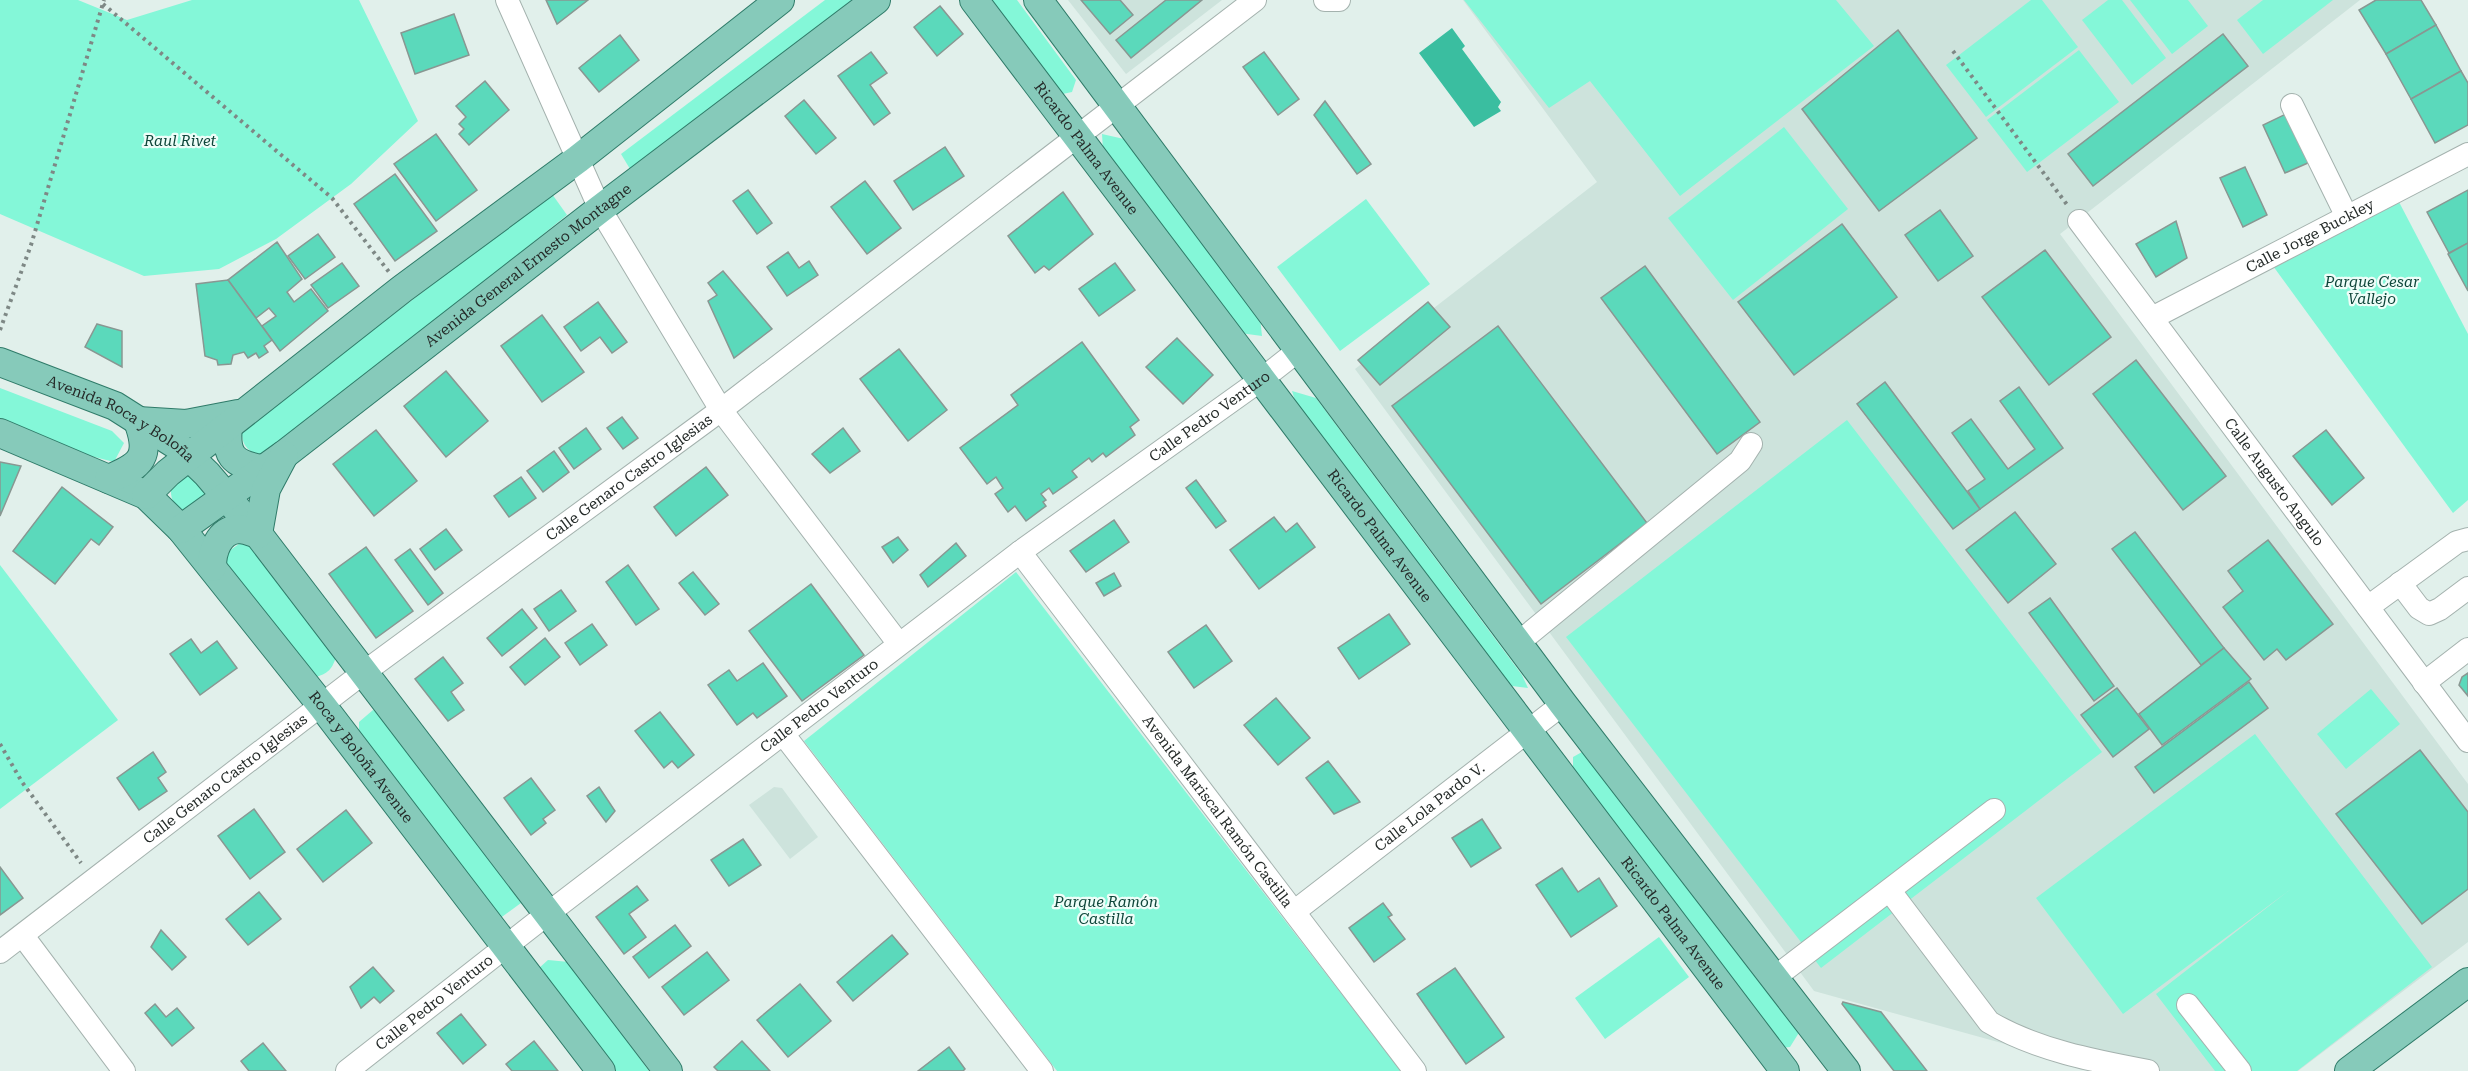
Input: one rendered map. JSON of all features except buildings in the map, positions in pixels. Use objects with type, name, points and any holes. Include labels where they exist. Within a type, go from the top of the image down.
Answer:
[{"type":"main road","points":[[146,495],[237,418],[402,289],[578,159],[780,0]]},
{"type":"main road","name":"Avenida General Ernesto Montagne","points":[[180,529],[273,461],[876,0]]},
{"type":"main road","name":"Ricardo Palma Avenue","points":[[974,0],[1785,1071]]},
{"type":"main road","points":[[1038,0],[1563,704],[1774,978],[1837,1068]]},
{"type":"main road","name":"Avenida Roca y Boloña","points":[[0,362],[115,406],[189,457],[223,496]]},
{"type":"main road","points":[[237,418],[228,451],[235,460],[246,466],[273,461],[258,534]]},
{"type":"main road","points":[[0,433],[109,479],[139,463],[145,450],[138,421],[186,424],[237,418]]},
{"type":"main road","name":"Roca y Boloña Avenue","points":[[109,479],[146,495],[180,529],[212,567],[508,947],[601,1071]]},
{"type":"main road","points":[[223,496],[258,534],[546,915],[668,1071]]},
{"type":"main road","points":[[212,567],[213,549],[226,534],[238,529],[258,534]]},
{"type":"main road","points":[[2349,1071],[2468,982]]},
{"type":"main road","points":[[2382,1071],[2468,1006]]},
{"type":"street","points":[[507,0],[600,209],[721,410],[899,644]]},
{"type":"street","name":"Calle Genaro Castro Iglesias","points":[[0,952],[322,707],[363,673],[721,410],[1255,0]]},
{"type":"street","points":[[1325,0],[1339,0]]},
{"type":"street","points":[[2292,105],[2347,217]]},
{"type":"street","name":"Calle Jorge Buckley","points":[[2152,318],[2468,154]]},
{"type":"street","name":"Calle Augusto Angulo","points":[[2079,221],[2468,741]]},
{"type":"street","name":"Calle Pedro Venturo","points":[[347,1071],[546,915],[1020,552],[1262,380],[1299,350]]},
{"type":"street","points":[[1518,643],[1740,461],[1751,444]]},
{"type":"street","points":[[2368,607],[2457,542],[2468,539]]},
{"type":"street","name":"Avenida Mariscal Ramón Castilla","points":[[1020,552],[1415,1071]]},
{"type":"street","points":[[2400,583],[2419,608],[2429,614],[2440,609],[2468,588]]},
{"type":"street","points":[[2424,683],[2468,649]]},
{"type":"street","name":"Calle Lola Pardo V.","points":[[1295,911],[1563,704]]},
{"type":"street","points":[[784,735],[1042,1071]]},
{"type":"street","points":[[1774,978],[1994,810]]},
{"type":"street","points":[[1890,891],[1989,1022],[2006,1033],[2046,1048],[2148,1071]]},
{"type":"street","points":[[22,936],[124,1071]]},
{"type":"street","points":[[2188,1005],[2240,1071]]},
{"type":"path","points":[[0,330],[31,245],[103,2],[332,198],[402,289]]},
{"type":"path","points":[[1953,51],[2079,221]]},
{"type":"path","points":[[0,744],[22,782],[94,881]]},
{"type":"shaded area","points":[[1068,0],[1222,0],[1126,74]]},
{"type":"shaded area","points":[[1463,0],[2360,0],[2060,234],[2468,784],[2468,942],[2298,1071],[2102,1071],[1814,991],[1355,369],[1597,182]]},
{"type":"shaded area","points":[[1452,28],[1465,46],[1462,49],[1501,102],[1498,107],[1501,111],[1474,127],[1419,53]]},
{"type":"shaded area","points":[[774,787],[782,788],[818,837],[790,859],[749,805]]},
{"type":"green space","name":"Raul Rivet","points":[[0,0],[78,0],[127,20],[192,0],[359,0],[418,121],[351,184],[276,239],[219,269],[144,276],[0,214]]},
{"type":"green space","points":[[825,0],[860,0],[630,169],[621,154]]},
{"type":"green space","points":[[986,0],[1017,0],[1076,80],[1072,92],[1058,95]]},
{"type":"green space","points":[[1464,0],[1836,0],[1874,46],[1680,196],[1590,81],[1549,108]]},
{"type":"green space","points":[[2031,0],[2042,0],[2078,47],[1986,117],[1946,65]]},
{"type":"green space","points":[[2108,0],[2122,0],[2166,58],[2132,85],[2082,20]]},
{"type":"green space","points":[[2130,0],[2188,0],[2208,26],[2172,54]]},
{"type":"green space","points":[[2263,0],[2333,0],[2263,54],[2237,20]]},
{"type":"green space","points":[[2079,50],[2119,102],[2027,172],[1987,120]]},
{"type":"green space","points":[[1784,127],[1848,209],[1733,300],[1668,218]]},
{"type":"green space","points":[[1102,134],[1124,139],[1260,317],[1262,336],[1240,333],[1103,151]]},
{"type":"green space","points":[[552,194],[567,215],[267,457],[248,449],[243,441],[242,429]]},
{"type":"green space","points":[[1366,199],[1430,284],[1340,351],[1277,267]]},
{"type":"green space","name":"Parque Cesar Vallejo","points":[[2399,202],[2468,334],[2468,500],[2453,513],[2273,266]]},
{"type":"green space","points":[[0,388],[112,431],[124,443],[114,462],[83,454],[0,420]]},
{"type":"green space","points":[[1292,391],[1316,398],[1522,675],[1528,688],[1504,685],[1299,413]]},
{"type":"green space","points":[[1847,420],[2102,752],[1821,968],[1566,637]]},
{"type":"green space","points":[[187,474],[207,493],[186,511],[174,503],[171,488]]},
{"type":"green space","points":[[246,539],[337,654],[331,667],[323,674],[313,678],[304,670],[222,556]]},
{"type":"green space","points":[[0,565],[118,720],[0,809]]},
{"type":"green space","name":"Parque Ramón Castilla","points":[[1016,572],[1401,1071],[1057,1071],[804,741]]},
{"type":"green space","points":[[2371,689],[2400,724],[2346,769],[2317,734]]},
{"type":"green space","points":[[373,710],[382,713],[521,903],[499,919],[359,738],[359,722]]},
{"type":"green space","points":[[2255,734],[2432,967],[2297,1071],[2215,1071],[2156,994],[2291,889],[2123,1014],[2036,898]]},
{"type":"green space","points":[[1582,752],[1800,1031],[1790,1047],[1781,1048],[1573,771],[1573,757]]},
{"type":"green space","points":[[1659,937],[1689,977],[1605,1039],[1575,998]]},
{"type":"green space","points":[[548,960],[569,962],[649,1071],[613,1071],[538,969]]}]
